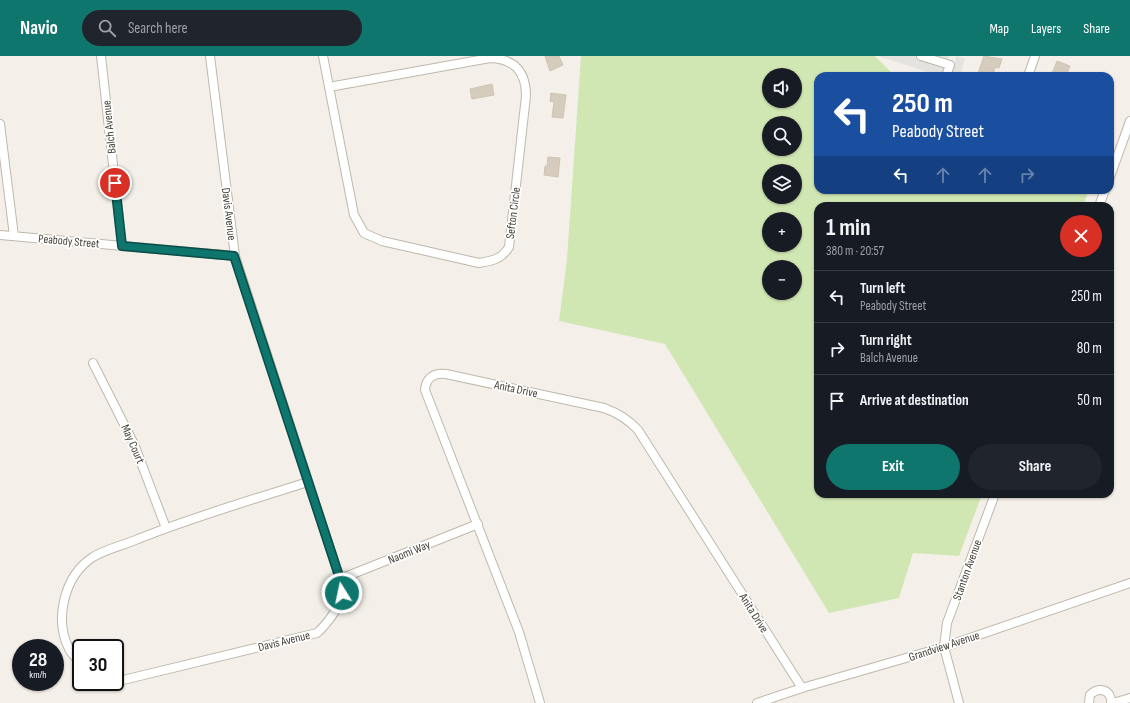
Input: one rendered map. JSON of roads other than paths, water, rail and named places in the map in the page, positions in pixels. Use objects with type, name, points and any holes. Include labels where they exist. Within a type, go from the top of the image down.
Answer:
[{"type":"street","name":"Balch Avenue","points":[[101,56],[122,246]]},
{"type":"street","name":"Davis Avenue","points":[[124,680],[317,633],[324,626],[336,607],[342,593],[340,579],[234,256],[210,56]]},
{"type":"street","name":"Sefton Circle","points":[[323,56],[329,87],[354,216],[364,233],[382,241],[479,263],[492,261],[505,255],[509,247],[526,96],[524,79],[519,69],[510,62],[500,58],[490,58],[329,87]]},
{"type":"street","points":[[921,56],[950,65],[947,72]]},
{"type":"street","points":[[1029,72],[1035,56]]},
{"type":"street","points":[[1114,158],[1127,138],[1130,121]]},
{"type":"street","points":[[0,124],[14,236]]},
{"type":"street","name":"Peabody Street","points":[[0,235],[234,256]]},
{"type":"street","name":"May Court","points":[[93,363],[134,444],[166,528]]},
{"type":"street","name":"Anita Drive","points":[[540,703],[519,632],[425,390],[426,383],[431,377],[437,374],[446,374],[604,408],[618,413],[630,421],[638,430],[802,688]]},
{"type":"street","points":[[72,653],[69,650],[62,626],[65,594],[71,580],[81,567],[94,557],[166,528],[308,482]]},
{"type":"street","name":"Stanton Avenue","points":[[944,647],[947,623],[994,498]]},
{"type":"street","name":"Naomi Way","points":[[340,579],[478,524]]},
{"type":"street","name":"Grandview Avenue","points":[[757,703],[802,688],[944,647],[1130,583]]},
{"type":"street","points":[[944,647],[959,703]]},
{"type":"street","points":[[1089,703],[1090,695],[1097,690],[1108,693],[1112,703],[1130,698]]}]
